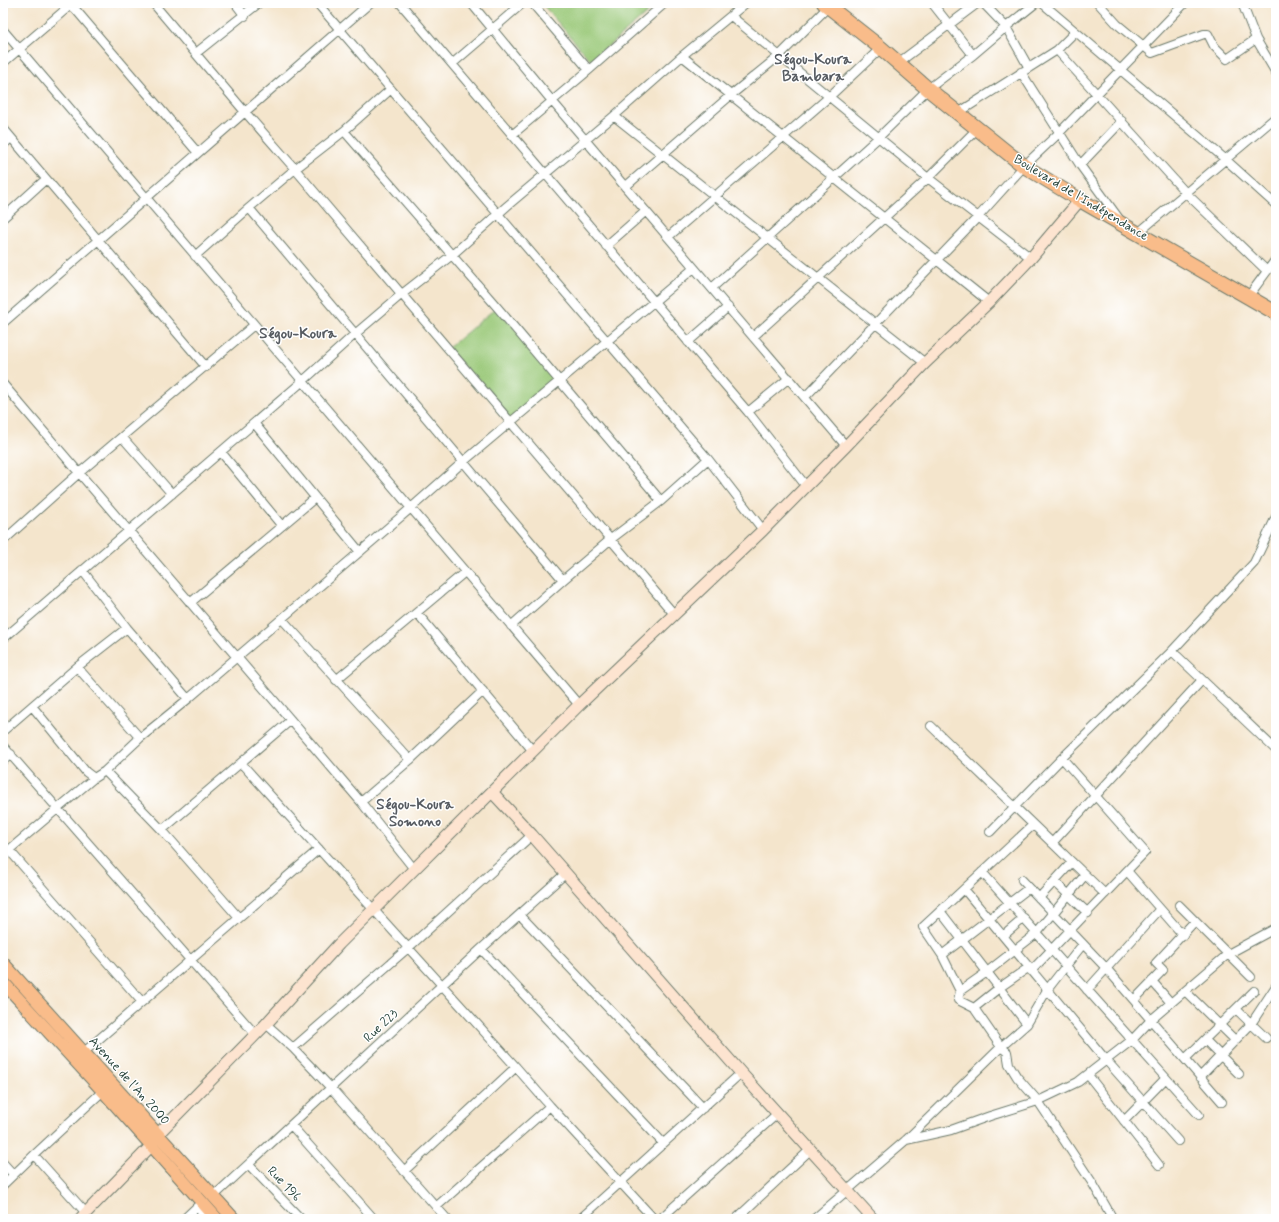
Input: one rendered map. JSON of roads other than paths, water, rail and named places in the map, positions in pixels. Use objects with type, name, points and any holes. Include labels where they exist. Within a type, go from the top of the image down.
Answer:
[{"type":"highway","name":"Boulevard de l'Indépendance","points":[[828,4],[958,114],[1024,166],[1276,313]]},
{"type":"main road","name":"Avenue de l'An 2000","points":[[3,963],[234,1219]]},
{"type":"main road","name":"Avenue de l'An 2000","points":[[3,982],[217,1219]]},
{"type":"street","points":[[153,3],[674,614]]},
{"type":"street","points":[[234,3],[245,16]]},
{"type":"street","points":[[196,53],[245,16],[259,3]]},
{"type":"street","points":[[317,3],[708,459],[763,530]]},
{"type":"street","points":[[3,323],[370,3]]},
{"type":"street","points":[[400,3],[748,412],[806,486]]},
{"type":"street","points":[[471,3],[552,101],[846,446]]},
{"type":"street","points":[[452,64],[523,3]]},
{"type":"street","points":[[532,3],[589,70]]},
{"type":"street","points":[[512,135],[665,3]]},
{"type":"street","points":[[3,638],[303,382],[355,334],[402,294],[452,255],[682,56],[746,3]]},
{"type":"street","points":[[932,3],[973,55]]},
{"type":"street","points":[[898,63],[978,3]]},
{"type":"street","points":[[982,3],[1006,27],[1025,70],[1060,133],[1080,165],[1123,224]]},
{"type":"street","points":[[712,288],[878,138],[928,89],[973,55],[1036,3]]},
{"type":"street","points":[[1042,3],[1225,159],[1276,205]]},
{"type":"street","points":[[1098,3],[1117,24],[1152,53],[1204,34],[1208,34],[1214,46],[1227,59],[1256,39]]},
{"type":"street","points":[[805,397],[978,217],[1024,166],[1060,133],[1184,3]]},
{"type":"street","points":[[1242,3],[1256,39],[1276,73]]},
{"type":"street","points":[[3,63],[71,4],[198,153]]},
{"type":"street","points":[[625,187],[778,56],[828,4]]},
{"type":"street","points":[[731,16],[878,138],[1031,258]]},
{"type":"street","points":[[3,30],[579,705]]},
{"type":"street","points":[[958,114],[1057,50],[1075,32]]},
{"type":"street","points":[[668,237],[829,97],[881,48]]},
{"type":"street","points":[[1057,50],[1186,193],[1268,270]]},
{"type":"street","points":[[682,56],[989,302]]},
{"type":"street","points":[[195,256],[249,208],[295,169],[344,131],[391,89]]},
{"type":"street","points":[[614,116],[925,363]]},
{"type":"street","points":[[1138,233],[1276,117]]},
{"type":"street","points":[[1080,165],[1122,121]]},
{"type":"street","points":[[3,128],[206,367]]},
{"type":"street","points":[[753,337],[928,178],[977,129]]},
{"type":"street","points":[[344,131],[560,380],[661,501]]},
{"type":"street","points":[[3,145],[11,138]]},
{"type":"street","points":[[3,218],[46,179]]},
{"type":"street","points":[[34,1155],[83,1216],[151,1146],[158,1134],[266,1024],[339,944],[579,705],[763,530],[925,363],[989,302],[1031,258],[1080,200]]},
{"type":"street","points":[[249,208],[563,580]]},
{"type":"street","points":[[606,246],[646,211]]},
{"type":"street","points":[[1248,297],[1276,259]]},
{"type":"street","points":[[142,1002],[6,852],[94,778],[105,771],[140,738],[282,619],[463,462],[694,268]]},
{"type":"street","points":[[688,342],[728,307]]},
{"type":"street","points":[[3,541],[79,473],[254,325]]},
{"type":"street","points":[[748,412],[789,378]]},
{"type":"street","points":[[3,384],[361,802],[414,869]]},
{"type":"street","points":[[254,423],[360,552]]},
{"type":"street","points":[[122,437],[172,494]]},
{"type":"street","points":[[221,452],[282,526]]},
{"type":"street","points":[[511,626],[611,539],[661,501],[708,459]]},
{"type":"street","points":[[190,602],[315,498]]},
{"type":"street","points":[[990,832],[1062,758],[1172,651],[1254,564],[1276,517]]},
{"type":"street","points":[[82,570],[127,628],[188,699]]},
{"type":"street","points":[[336,680],[465,572]]},
{"type":"street","points":[[417,613],[533,751]]},
{"type":"street","points":[[282,619],[410,760]]},
{"type":"street","points":[[3,731],[77,667],[127,628]]},
{"type":"street","points":[[1172,651],[1276,750]]},
{"type":"street","points":[[77,667],[140,738]]},
{"type":"street","points":[[1052,843],[1202,680]]},
{"type":"street","points":[[361,802],[410,760],[482,691]]},
{"type":"street","points":[[32,706],[86,772],[94,778]]},
{"type":"street","points":[[162,830],[291,720]]},
{"type":"street","points":[[931,726],[1105,894]]},
{"type":"street","points":[[3,746],[255,1034]]},
{"type":"street","points":[[3,762],[11,754]]},
{"type":"street","points":[[974,1008],[999,988],[1030,969],[1088,912],[1145,852],[1062,758]]},
{"type":"street","points":[[240,763],[654,1219]]},
{"type":"street","points":[[105,771],[162,830],[239,918]]},
{"type":"street","points":[[492,792],[566,873],[777,1114],[873,1219]]},
{"type":"street","points":[[1033,825],[923,927],[942,955],[960,991],[958,1000],[974,1008],[1001,1047],[1007,1052],[1009,1064],[1038,1101],[1093,1184],[1113,1219]]},
{"type":"street","points":[[293,1048],[408,948],[532,835]]},
{"type":"street","points":[[84,1052],[319,849]]},
{"type":"street","points":[[1040,898],[1072,862]]},
{"type":"street","points":[[1127,870],[1182,936]]},
{"type":"street","points":[[982,872],[1199,1114]]},
{"type":"street","name":"Rue 223","points":[[214,1196],[566,873]]},
{"type":"street","points":[[960,991],[1037,933],[1085,875]]},
{"type":"street","points":[[1022,880],[1106,968],[1222,1102]]},
{"type":"street","points":[[1054,882],[1088,912]]},
{"type":"street","points":[[942,955],[1029,888]]},
{"type":"street","points":[[964,889],[1106,1060],[1178,1141]]},
{"type":"street","points":[[1180,905],[1251,977]]},
{"type":"street","points":[[1087,990],[1160,909]]},
{"type":"street","points":[[940,911],[1027,1024]]},
{"type":"street","points":[[520,915],[702,1108]]},
{"type":"street","points":[[1002,936],[1024,918]]},
{"type":"street","points":[[1134,1000],[1163,970],[1156,964],[1195,921]]},
{"type":"street","points":[[906,1140],[951,1130],[1038,1101],[1078,1082],[1132,1040],[1151,1020],[1228,954],[1276,928]]},
{"type":"street","points":[[814,1219],[906,1140],[1001,1047],[1027,1024],[1047,990],[1083,944]]},
{"type":"street","points":[[481,950],[663,1143]]},
{"type":"street","points":[[1152,982],[1171,1003]]},
{"type":"street","points":[[1200,1077],[1251,1024],[1276,986]]},
{"type":"street","points":[[1185,990],[1235,1040]]},
{"type":"street","points":[[1185,1060],[1254,991]]},
{"type":"street","points":[[1236,1009],[1266,1038]]},
{"type":"street","points":[[266,1024],[293,1048],[331,1088],[447,1219]]},
{"type":"street","points":[[1205,1040],[1239,1074]]},
{"type":"street","points":[[404,1171],[516,1067]]},
{"type":"street","points":[[580,1219],[741,1073]]},
{"type":"street","points":[[1088,1075],[1160,1164]]},
{"type":"street","points":[[1124,1121],[1166,1078]]},
{"type":"street","points":[[3,1185],[103,1091]]},
{"type":"street","points":[[436,1207],[550,1106]]},
{"type":"street","points":[[660,1219],[777,1114]]},
{"type":"street","points":[[291,1125],[374,1219]]},
{"type":"street","points":[[736,1219],[810,1150]]},
{"type":"street","points":[[3,1163],[13,1174]]},
{"type":"street","name":"Rue 196","points":[[249,1165],[301,1219]]},
{"type":"street","points":[[184,1219],[202,1202]]},
{"type":"street","points":[[201,1219],[202,1202]]},
{"type":"district","name":"Ségou-Koura Bambara","points":[[813,68]]},
{"type":"district","name":"Ségou-Koura","points":[[298,334]]},
{"type":"district","name":"Ségou-Koura Somono","points":[[415,814]]}]
